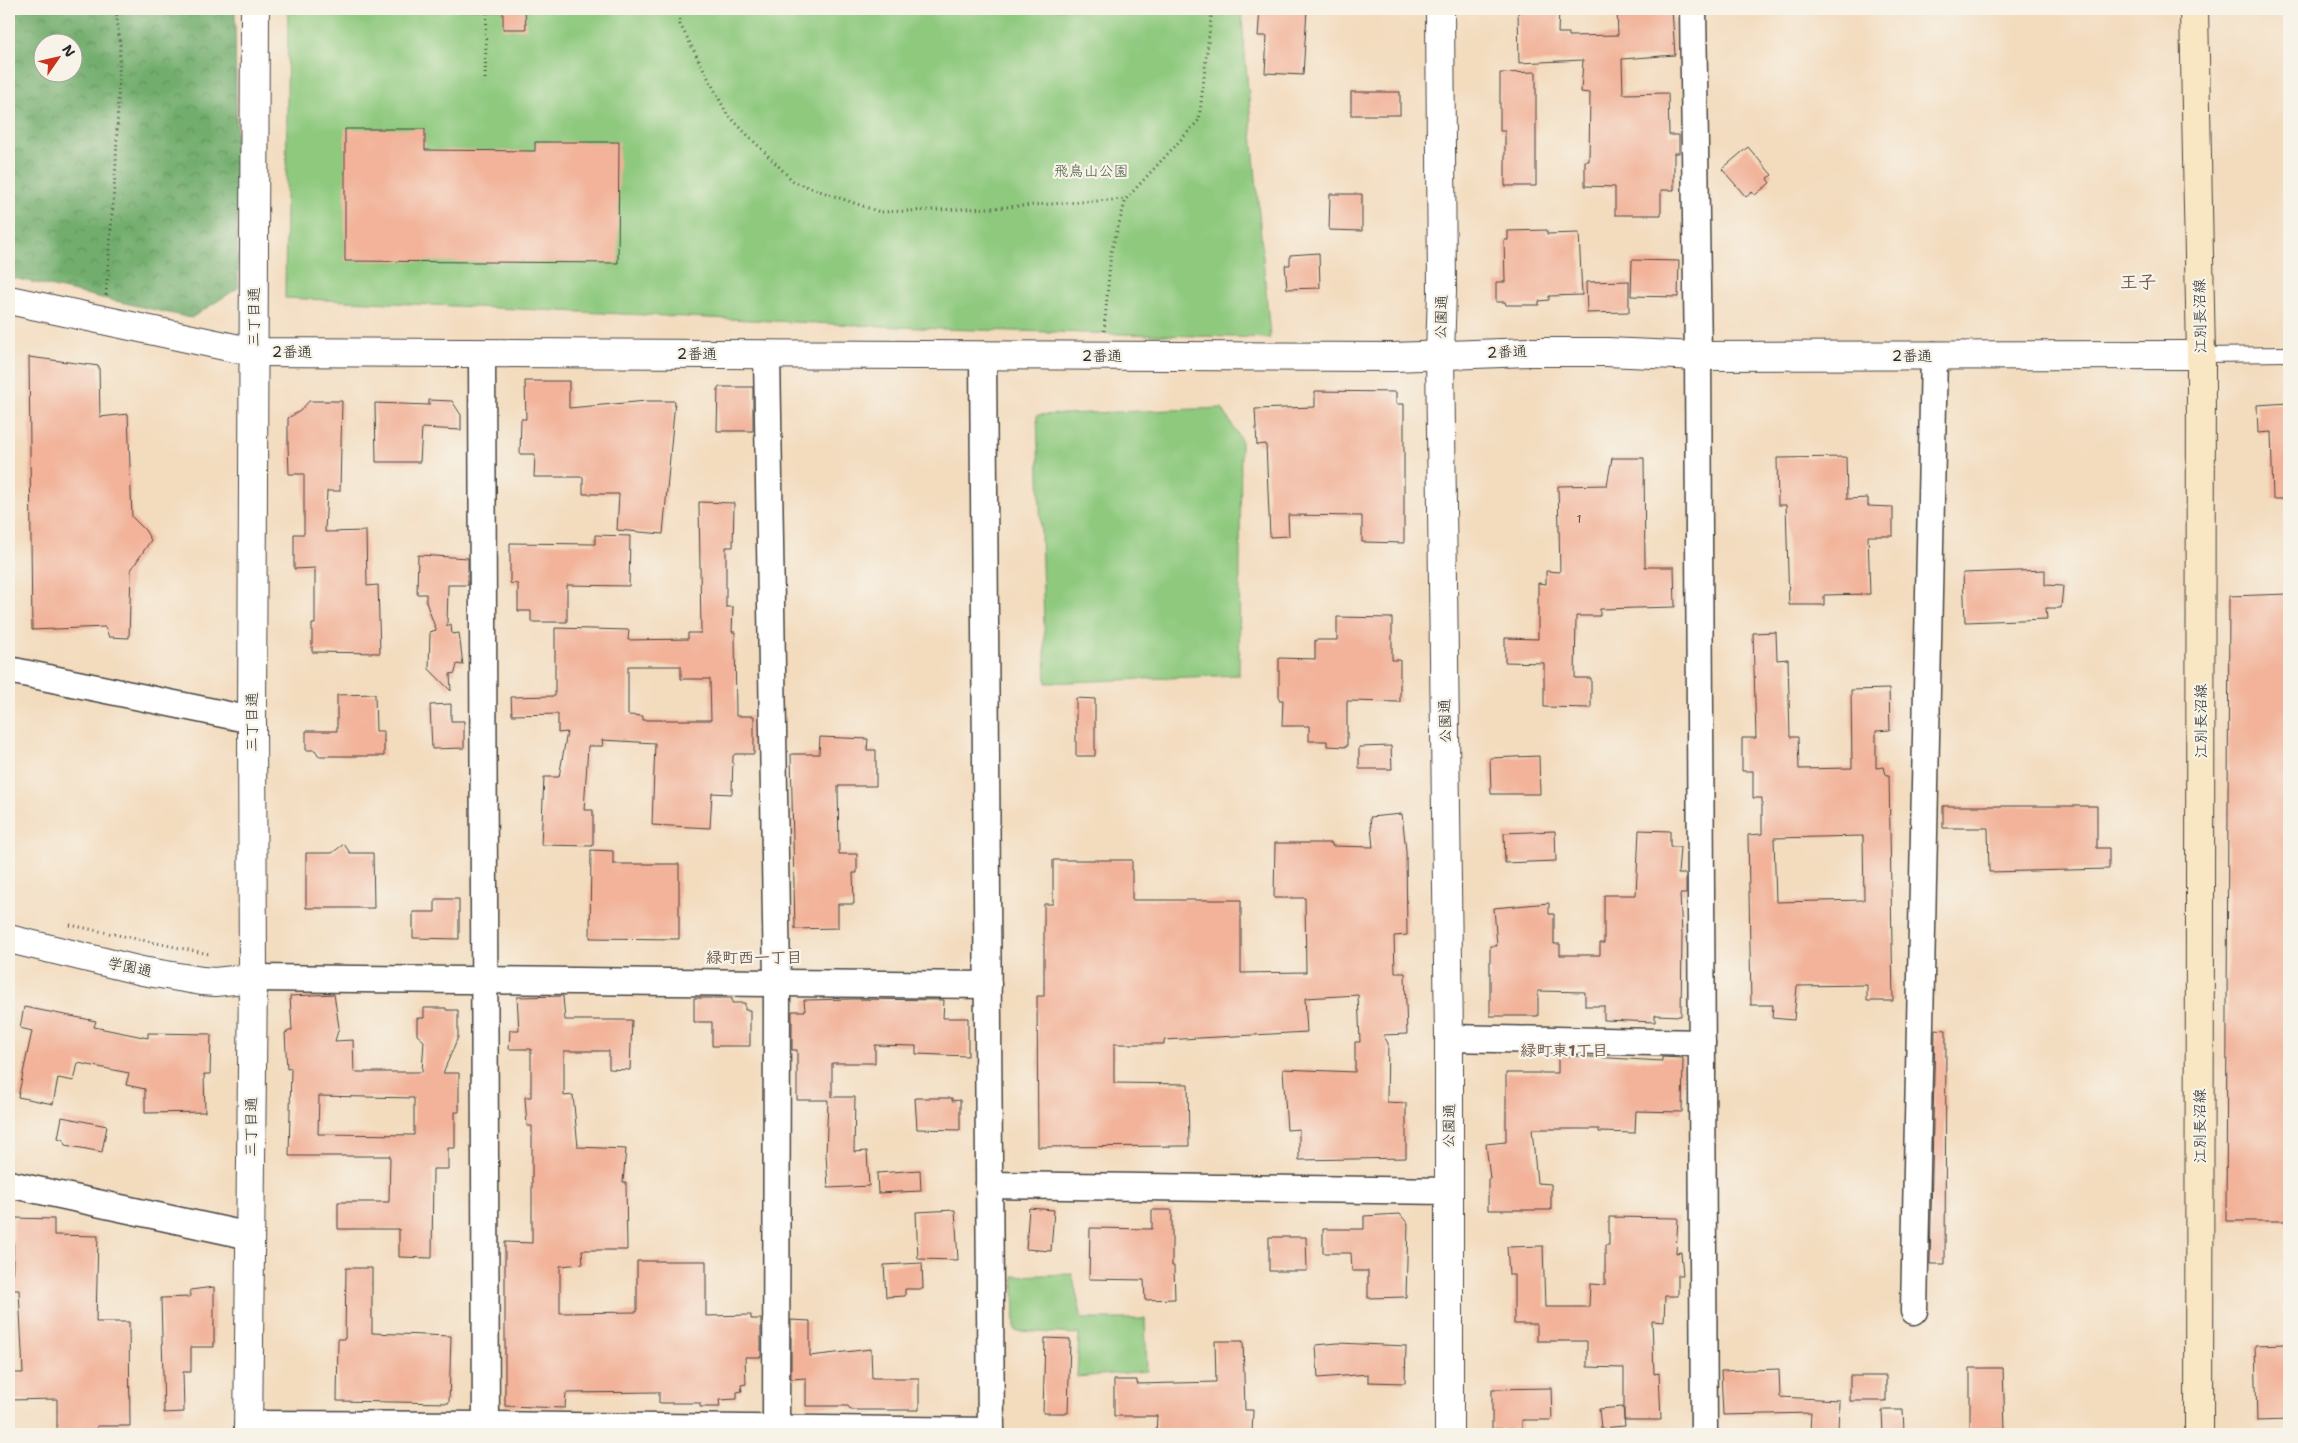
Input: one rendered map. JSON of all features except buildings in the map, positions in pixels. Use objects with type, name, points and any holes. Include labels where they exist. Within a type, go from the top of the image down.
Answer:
[{"type":"main road","name":"江別長沼線","points":[[2194,9],[2201,355],[2199,1434]]},
{"type":"street","name":"三丁目通","points":[[248,1429],[253,978],[252,720],[255,9]]},
{"type":"street","name":"公園通","points":[[1440,9],[1442,291],[1440,355],[1449,1038],[1449,1434]]},
{"type":"street","points":[[1693,9],[1698,356],[1704,1434]]},
{"type":"street","name":"2番通","points":[[9,300],[254,352],[1393,357],[1608,352],[1698,356],[2201,355]]},
{"type":"street","points":[[482,353],[486,1429]]},
{"type":"street","points":[[768,354],[777,982],[776,1431]]},
{"type":"street","points":[[248,1429],[991,1433],[983,355]]},
{"type":"street","points":[[1914,1311],[1934,356]]},
{"type":"street","points":[[9,670],[252,720]]},
{"type":"street","name":"学園通","points":[[9,940],[142,970],[202,981],[215,982],[253,978]]},
{"type":"street","points":[[253,978],[988,985]]},
{"type":"street","points":[[1449,1038],[1702,1043]]},
{"type":"street","points":[[9,1184],[250,1236]]},
{"type":"street","points":[[989,1185],[1448,1191]]},
{"type":"lane","points":[[2201,355],[2289,354]]},
{"type":"path","points":[[104,320],[116,163],[120,45],[116,9]]},
{"type":"path","points":[[486,79],[487,9]]},
{"type":"path","points":[[679,9],[680,24],[727,114],[794,182],[880,212],[990,208],[1126,199]]},
{"type":"path","points":[[1102,356],[1110,252],[1126,199],[1199,120],[1212,9]]},
{"type":"path","points":[[65,924],[218,956]]},
{"type":"green space","points":[[9,9],[235,9],[238,288],[191,318],[9,277]]},
{"type":"green space","name":"飛鳥山公園","points":[[288,9],[1241,9],[1270,338],[941,329],[285,298]]},
{"type":"green space","points":[[1222,408],[1241,440],[1239,675],[1046,683],[1037,415]]},
{"type":"green space","points":[[1072,1274],[1082,1319],[1145,1319],[1147,1371],[1077,1377],[1079,1334],[1015,1331],[1014,1276]]},
{"type":"district","name":"王子","points":[[2138,282]]},
{"type":"district","name":"緑町西一丁目","points":[[754,957]]},
{"type":"district","name":"緑町東1丁目","points":[[1564,1050]]}]
